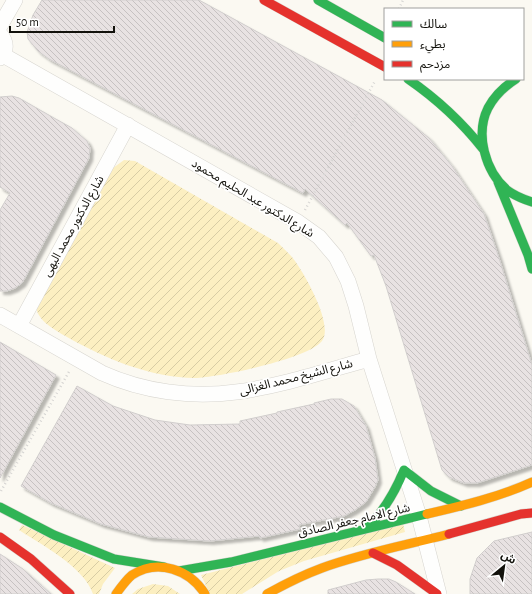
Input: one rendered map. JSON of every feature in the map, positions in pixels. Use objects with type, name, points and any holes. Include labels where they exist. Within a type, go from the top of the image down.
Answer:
[{"type":"street","points":[[0,26],[15,0]]},
{"type":"street","points":[[264,0],[384,67]]},
{"type":"street","points":[[318,0],[384,37]]},
{"type":"street","points":[[0,34],[5,42],[6,48],[2,56]]},
{"type":"street","name":"شارع الدكتور عبد الحليم محمود","points":[[2,56],[128,125],[298,222],[319,237],[336,257],[348,281],[356,306],[369,359],[426,540],[438,594]]},
{"type":"street","points":[[409,80],[436,98],[450,110],[462,122],[483,149]]},
{"type":"street","points":[[514,80],[506,85],[494,98],[486,114],[482,131],[483,149],[488,166],[498,180],[511,192],[527,201],[532,202]]},
{"type":"street","name":"شارع الدكتور محمد البهى","points":[[19,326],[128,125]]},
{"type":"street","points":[[498,180],[523,242],[532,269]]},
{"type":"street","name":"شارع الشيخ محمد الغزالى","points":[[0,315],[102,373],[125,382],[170,392],[204,394],[237,392],[273,385],[369,359]]},
{"type":"street","points":[[367,528],[383,511],[395,492],[404,470],[431,491],[461,506]]},
{"type":"street","name":"شارع الامام جعفر الصادق","points":[[179,571],[231,562],[461,506],[517,489],[532,482]]},
{"type":"street","points":[[0,507],[54,535],[114,559],[164,567],[179,571],[194,579],[205,594]]},
{"type":"street","points":[[267,594],[291,581],[323,568],[374,553],[532,512]]},
{"type":"street","points":[[0,537],[31,558],[70,594]]},
{"type":"street","points":[[374,553],[419,579],[438,594]]},
{"type":"street","points":[[116,594],[121,586],[133,575],[148,569],[164,567]]},
{"type":"path","points":[[298,222],[384,67]]},
{"type":"path","points":[[0,492],[76,359]]},
{"type":"shaded area","points":[[124,160],[135,161],[278,243],[295,261],[317,300],[324,324],[325,334],[322,341],[314,348],[300,354],[242,371],[207,377],[178,377],[145,371],[112,359],[81,345],[46,323],[37,311],[38,299],[109,171]]},
{"type":"shaded area","points":[[403,524],[405,532],[304,561],[279,571],[242,594],[210,594],[201,575]]},
{"type":"shaded area","points":[[22,525],[115,568],[103,584],[99,594],[93,594],[88,584],[72,566],[19,530]]},
{"type":"shaded area","points":[[153,584],[168,586],[180,594],[132,594],[138,589]]},
{"type":"building","points":[[42,0],[199,0],[382,100],[429,138],[452,166],[484,214],[499,258],[532,365],[532,465],[477,483],[464,483],[449,477],[442,470],[386,286],[374,255],[371,256],[347,223],[345,225],[305,189],[303,193],[49,59],[38,51],[28,39],[27,32],[33,15]]},
{"type":"building","points":[[12,96],[19,98],[72,128],[87,141],[90,148],[89,158],[22,283],[7,291],[0,291],[0,210],[10,193],[0,187],[0,97]]},
{"type":"building","points":[[0,342],[56,375],[0,478]]},
{"type":"building","points":[[77,386],[113,406],[155,420],[190,425],[240,424],[240,421],[331,399],[342,399],[354,406],[366,426],[375,458],[378,480],[366,502],[344,516],[299,525],[300,529],[260,538],[259,536],[210,541],[149,537],[101,524],[51,503],[21,486]]},
{"type":"building","points":[[532,532],[532,594],[470,594],[470,579],[477,558],[494,541]]},
{"type":"building","points":[[0,554],[23,569],[51,594],[0,594]]},
{"type":"building","points":[[389,579],[415,594],[328,594],[328,590],[366,580]]},
{"type":"traffic: fast","points":[[318,0],[384,37]]},
{"type":"traffic: fast","points":[[409,80],[429,94],[448,111],[483,149]]},
{"type":"traffic: fast","points":[[515,80],[500,91],[488,108],[484,118],[482,140],[488,163],[499,182],[513,194],[532,202]]},
{"type":"traffic: fast","points":[[498,182],[528,255],[532,269]]},
{"type":"traffic: fast","points":[[367,528],[379,515],[388,501],[404,470],[431,491],[461,506]]},
{"type":"traffic: fast","points":[[0,507],[54,535],[114,559],[164,567]]},
{"type":"traffic: fast","points":[[179,571],[231,562],[427,514]]},
{"type":"traffic: slow","points":[[427,514],[494,497],[532,482]]},
{"type":"traffic: slow","points":[[267,594],[287,583],[322,568],[369,554],[449,534]]},
{"type":"traffic: slow","points":[[116,594],[132,575],[152,567],[163,567],[182,573],[199,586],[205,594]]},
{"type":"traffic: jam","points":[[264,0],[384,66]]},
{"type":"traffic: jam","points":[[449,534],[521,514],[532,513]]},
{"type":"traffic: jam","points":[[0,537],[31,559],[70,594]]},
{"type":"traffic: jam","points":[[373,553],[397,565],[437,594]]}]
